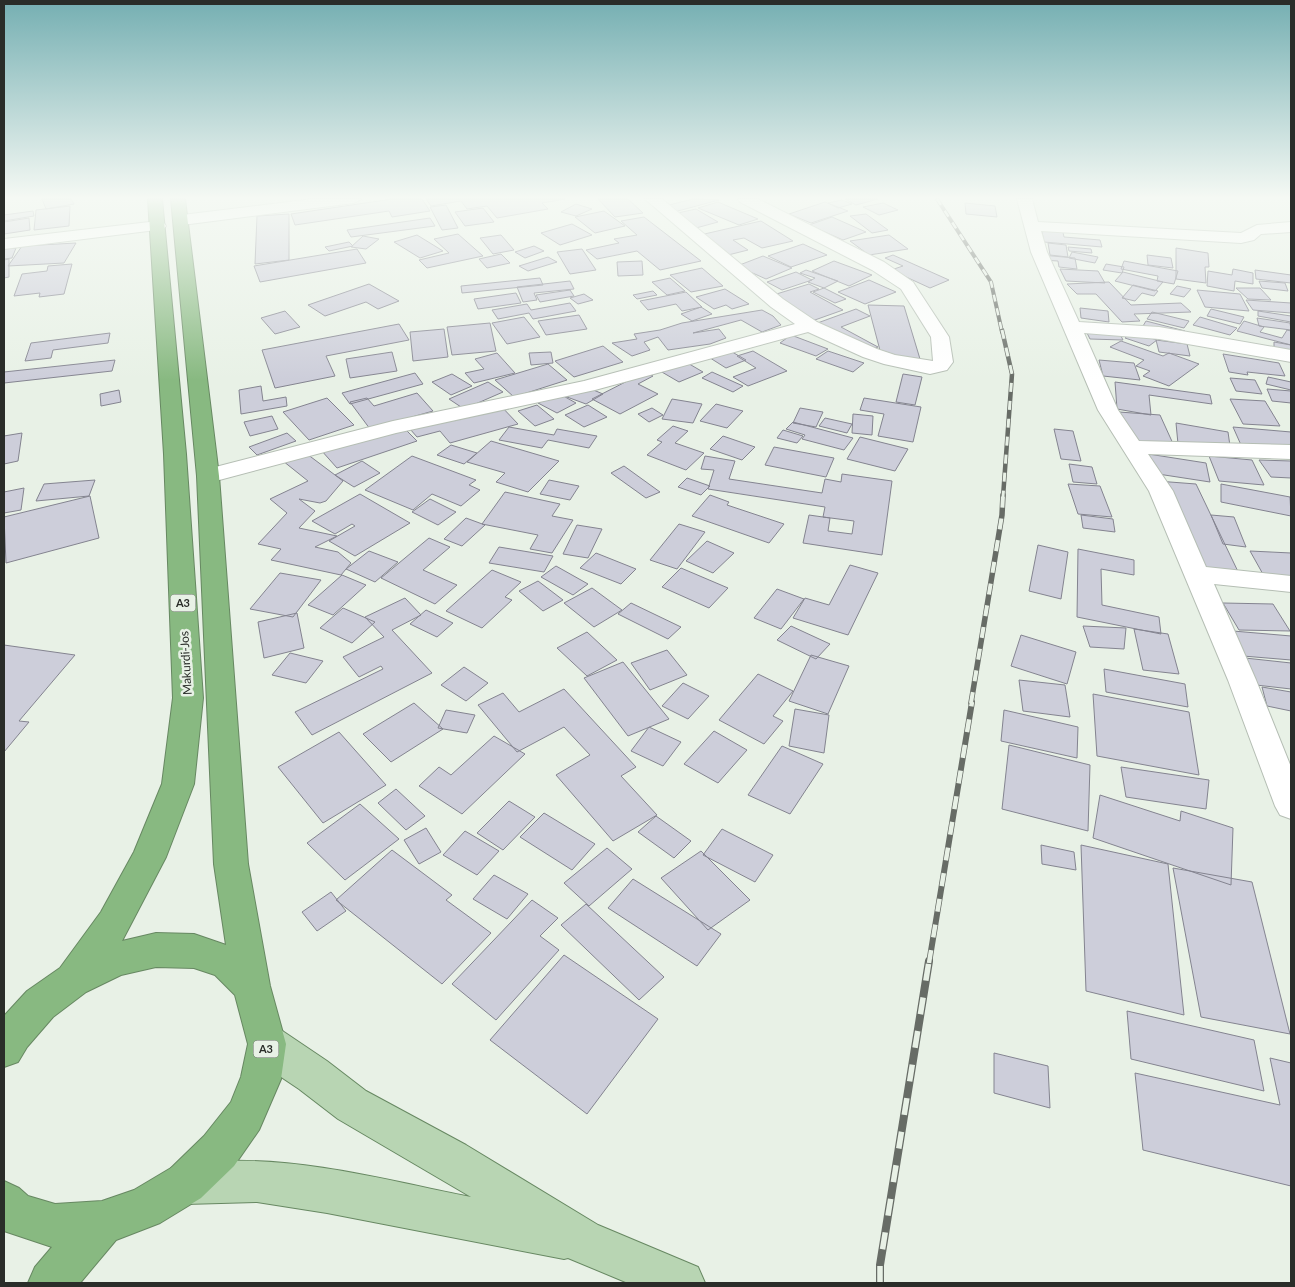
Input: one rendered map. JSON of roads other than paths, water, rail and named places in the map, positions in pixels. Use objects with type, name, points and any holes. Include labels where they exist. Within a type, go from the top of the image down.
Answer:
[{"type":"highway","name":"Makurdi-Jos","points":[[73,980],[114,923],[149,857],[178,784],[188,698],[176,454],[174,259]]},
{"type":"highway","name":"Makurdi-Jos","points":[[179,259],[208,476],[231,864],[252,986]]},
{"type":"highway","name":"A3","points":[[4,1203],[15,1214],[55,1226],[102,1223],[145,1208],[186,1183],[219,1152],[245,1116],[261,1079],[267,1044],[252,986],[228,963],[194,951],[156,950],[115,959],[73,980],[40,1004],[7,1038]]},
{"type":"highway","points":[[51,1283],[102,1223]]},
{"type":"main road","points":[[267,1044],[313,1075],[352,1105],[451,1160],[582,1240],[682,1283]]},
{"type":"main road","points":[[186,1183],[257,1181],[327,1191],[582,1240]]},
{"type":"street","points":[[724,259],[777,303],[810,326],[870,353],[891,360],[934,368],[940,366],[943,362],[940,337],[907,286],[878,266],[864,259]]},
{"type":"street","points":[[1042,259],[1108,410],[1162,491],[1242,680],[1291,806]]},
{"type":"street","points":[[208,476],[393,427],[588,386],[810,326]]},
{"type":"street","points":[[1072,327],[1159,333],[1291,356]]},
{"type":"street","points":[[1133,447],[1291,452]]},
{"type":"street","points":[[1197,574],[1291,584]]},
{"type":"railway","points":[[976,259],[991,282],[1002,332]]},
{"type":"railway","points":[[1002,330],[1012,374],[1003,497]]},
{"type":"railway","points":[[971,703],[1002,515],[1003,495]]},
{"type":"railway","points":[[929,963],[972,702]]},
{"type":"railway","points":[[880,1283],[880,1265],[929,961]]}]
